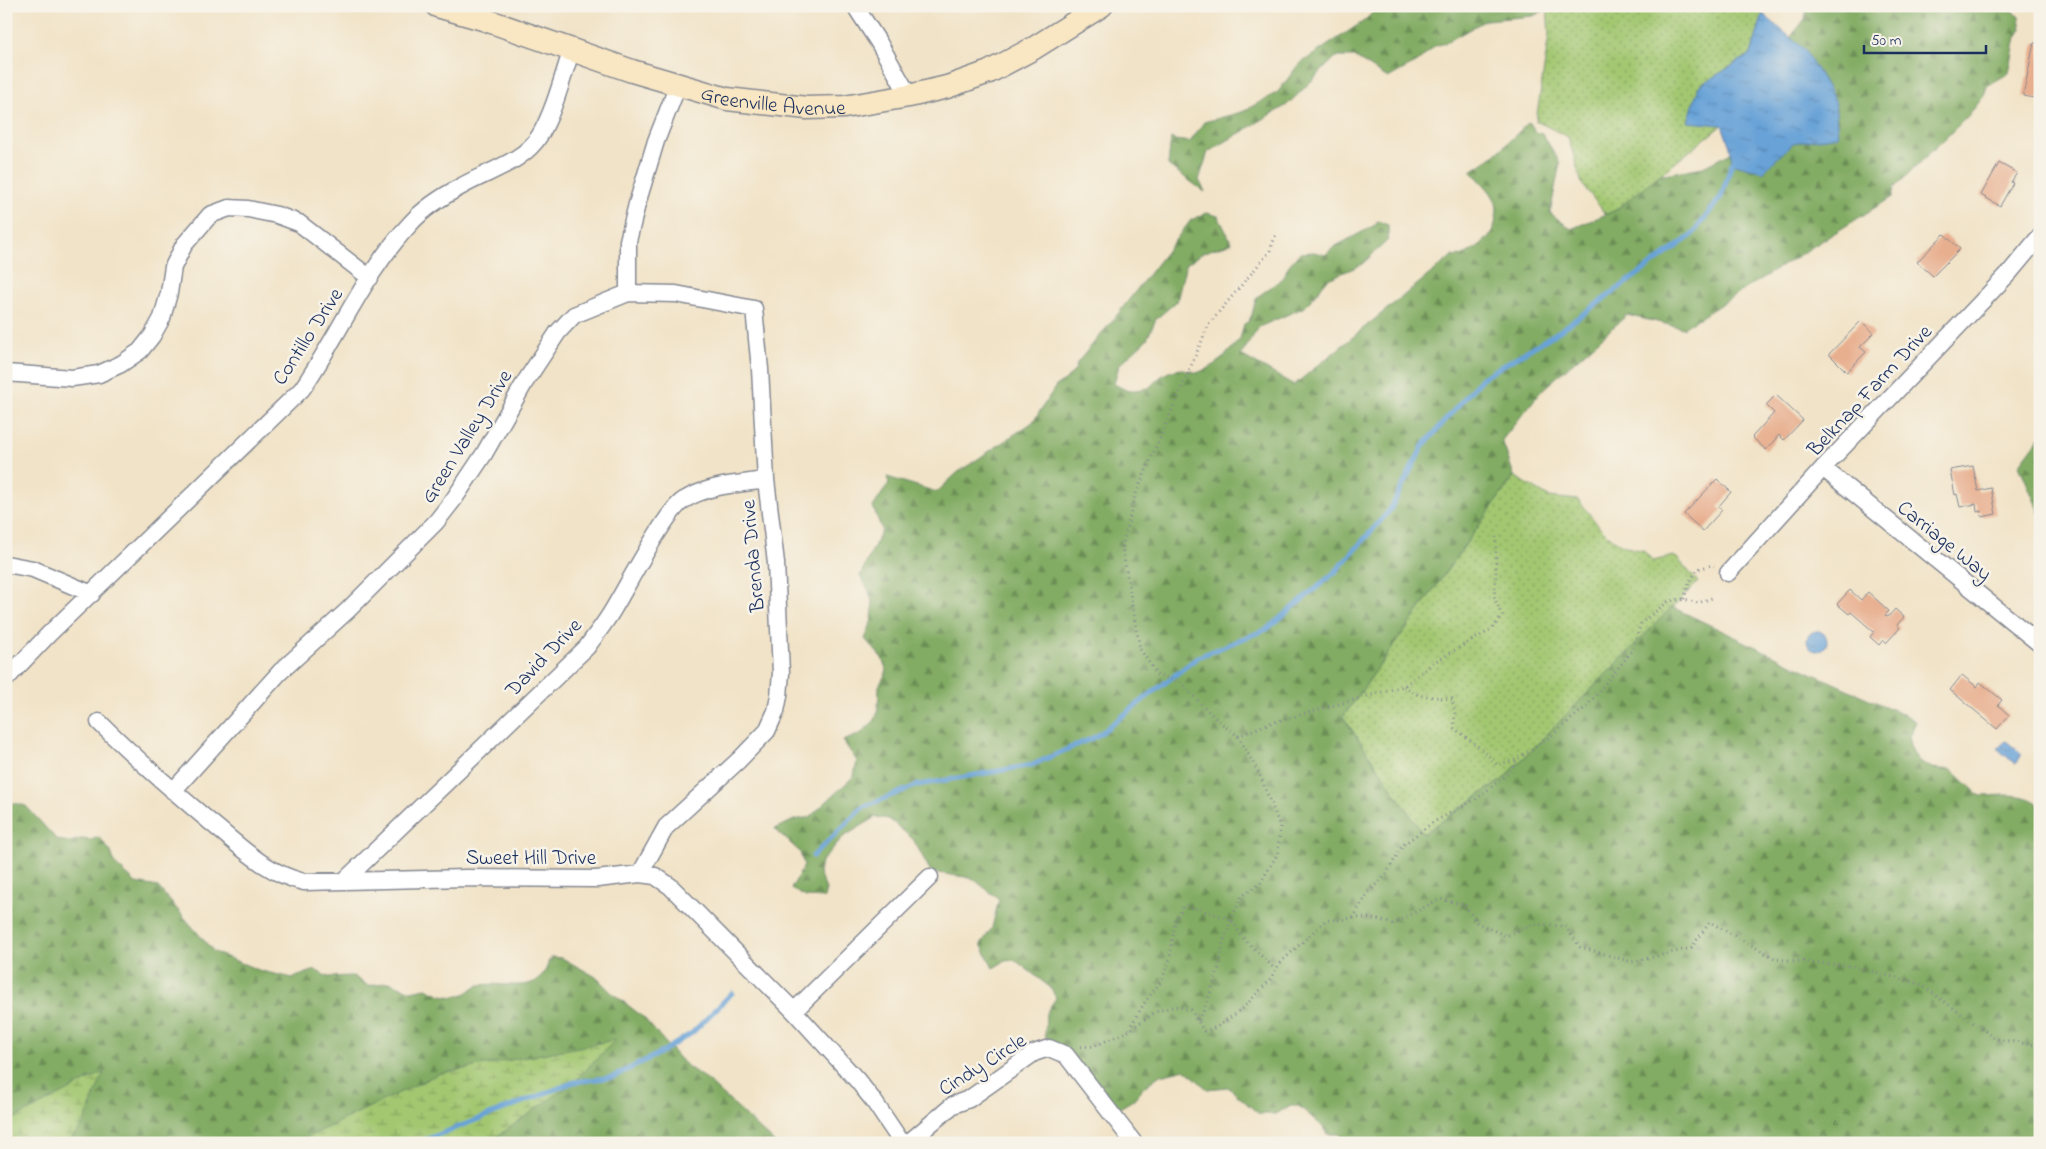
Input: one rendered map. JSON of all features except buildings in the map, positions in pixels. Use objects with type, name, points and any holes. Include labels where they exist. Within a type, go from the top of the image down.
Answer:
[{"type":"street","name":"Greenville Avenue","points":[[437,6],[486,20],[678,85],[727,99],[807,108],[844,107],[909,96],[947,87],[989,72],[1034,48],[1101,6]]},
{"type":"street","points":[[855,6],[879,43],[909,96]]},
{"type":"street","name":"Contillo Drive","points":[[6,679],[49,634],[302,389],[320,363],[392,244],[426,208],[463,185],[499,168],[529,148],[540,135],[572,49]]},
{"type":"street","points":[[628,293],[628,241],[636,204],[656,141],[678,85]]},
{"type":"street","points":[[6,373],[72,378],[99,374],[121,364],[140,351],[152,336],[162,318],[170,293],[173,266],[184,245],[210,215],[229,208],[248,209],[276,215],[299,223],[370,278]]},
{"type":"street","name":"Belknap Farm Drive","points":[[1728,573],[1823,468],[2010,272],[2040,236]]},
{"type":"street","name":"Brenda Drive","points":[[628,293],[676,294],[754,309],[760,369],[766,480],[776,563],[781,672],[776,711],[767,731],[739,760],[666,827],[640,874]]},
{"type":"street","name":"Green Valley Drive","points":[[173,791],[280,672],[348,610],[436,522],[484,454],[558,332],[574,315],[628,293]]},
{"type":"street","name":"Carriage Way","points":[[1823,468],[2040,644]]},
{"type":"street","name":"David Drive","points":[[344,881],[587,647],[608,617],[667,519],[682,501],[700,492],[766,480]]},
{"type":"street","points":[[6,564],[33,569],[92,594]]},
{"type":"street","name":"Sweet Hill Drive","points":[[99,722],[173,791],[260,863],[276,873],[304,882],[466,878],[597,879],[640,874],[655,876],[670,886],[794,1011],[862,1086],[902,1143]]},
{"type":"street","points":[[794,1011],[930,877]]},
{"type":"street","name":"Cindy Circle","points":[[908,1143],[953,1105],[969,1099],[1034,1053],[1049,1048],[1066,1055]]},
{"type":"street","points":[[1066,1055],[1134,1143]]},
{"type":"path","points":[[1198,1020],[1204,1010],[1219,968],[1223,943],[1231,919],[1242,896],[1260,884],[1278,853],[1280,826],[1258,773],[1238,736],[1218,721],[1179,682],[1158,676],[1140,649],[1122,547],[1134,496],[1210,324],[1270,250],[1276,234]]},
{"type":"path","points":[[1238,736],[1267,724],[1404,686],[1436,661],[1492,629],[1502,616],[1494,596],[1496,536]]},
{"type":"path","points":[[1684,599],[1689,582],[1698,569],[1712,565],[1728,573]]},
{"type":"path","points":[[1404,686],[1418,695],[1452,699],[1455,712],[1454,728],[1484,750],[1497,765],[1517,759],[1551,736],[1587,706],[1632,652],[1642,624],[1670,601],[1684,599],[1698,602],[1712,598]]},
{"type":"path","points":[[1353,918],[1367,894],[1386,874],[1403,845],[1432,823],[1476,799],[1510,772],[1517,759]]},
{"type":"path","points":[[1066,1055],[1076,1048],[1094,1046],[1127,1032],[1155,1012],[1175,1006],[1191,1010],[1204,1031],[1217,1027],[1242,1009],[1270,980],[1275,969],[1326,920],[1377,919],[1393,924],[1440,899],[1465,905],[1477,923],[1506,936],[1533,924],[1565,926],[1580,947],[1632,962],[1691,948],[1710,922],[1776,958],[1852,966],[1920,984],[1996,1039],[2040,1046]]},
{"type":"path","points":[[1127,1032],[1145,1002],[1162,980],[1170,958],[1175,922],[1184,906],[1231,919],[1242,937],[1275,969]]},
{"type":"green space","points":[[1379,6],[1554,6],[1533,16],[1486,20],[1445,43],[1435,46],[1420,60],[1388,78],[1354,57],[1336,57],[1287,105],[1208,152],[1199,180],[1205,192],[1168,165],[1171,138],[1190,142],[1204,122],[1242,112],[1278,92],[1298,65],[1364,21]]},
{"type":"green space","points":[[1547,6],[1756,6],[1763,14],[1751,54],[1699,86],[1722,125],[1608,217],[1582,184],[1568,137],[1536,121],[1549,35]]},
{"type":"green space","points":[[1807,6],[2009,6],[2019,17],[2021,29],[2016,37],[2009,73],[1987,86],[1984,96],[1967,117],[1894,188],[1892,197],[1683,328],[1627,315],[1542,390],[1502,440],[1514,476],[1343,717],[1423,834],[1502,780],[1672,607],[1907,716],[1916,722],[1909,736],[1913,753],[1919,761],[1932,768],[1952,770],[1980,796],[2019,796],[2040,805],[2040,1143],[1349,1143],[1338,1134],[1327,1134],[1322,1126],[1299,1106],[1291,1106],[1275,1114],[1259,1114],[1228,1087],[1207,1089],[1185,1069],[1160,1075],[1144,1087],[1133,1100],[1110,1114],[1055,1045],[1045,1036],[1046,1013],[1056,998],[1051,988],[1015,960],[1005,961],[993,968],[981,944],[992,928],[999,899],[972,878],[931,872],[913,839],[889,819],[876,817],[842,838],[821,862],[819,873],[826,889],[824,898],[806,897],[791,889],[804,866],[800,852],[775,829],[794,820],[810,817],[854,776],[857,761],[843,741],[860,734],[875,720],[878,710],[879,686],[887,671],[882,658],[865,639],[871,622],[873,607],[872,599],[860,576],[882,530],[873,507],[889,483],[887,477],[937,492],[957,473],[1033,422],[1056,386],[1065,381],[1075,370],[1077,363],[1191,220],[1207,213],[1218,216],[1232,243],[1204,252],[1186,264],[1177,301],[1156,319],[1147,339],[1119,365],[1114,384],[1128,391],[1149,388],[1160,377],[1172,371],[1182,369],[1187,372],[1189,370],[1197,373],[1209,368],[1223,358],[1240,339],[1244,324],[1248,322],[1252,315],[1256,298],[1283,278],[1289,265],[1300,253],[1314,252],[1325,255],[1334,247],[1377,224],[1377,221],[1388,225],[1388,240],[1361,265],[1328,279],[1305,307],[1259,327],[1241,355],[1294,385],[1452,256],[1468,252],[1481,244],[1490,235],[1496,220],[1496,203],[1487,188],[1471,171],[1495,155],[1529,122],[1537,133],[1542,133],[1560,163],[1550,213],[1571,229],[1616,210],[1659,175],[1703,167],[1739,149],[1782,48],[1805,19]]},
{"type":"green space","points":[[2040,437],[2040,514],[2019,465]]},
{"type":"green space","points":[[1514,476],[1549,497],[1578,500],[1613,539],[1622,545],[1643,550],[1653,561],[1673,556],[1677,558],[1698,582],[1502,780],[1423,834],[1343,717]]},
{"type":"green space","points":[[6,797],[13,803],[26,806],[57,840],[70,842],[81,839],[91,840],[99,837],[111,852],[115,864],[136,883],[158,887],[214,952],[261,971],[293,978],[315,970],[328,977],[353,976],[369,986],[389,982],[411,991],[426,988],[440,994],[459,996],[478,985],[522,985],[531,983],[539,979],[545,972],[549,960],[552,962],[551,957],[562,958],[596,977],[611,992],[643,1017],[684,1064],[707,1080],[775,1143],[6,1143]]},
{"type":"green space","points":[[615,1040],[574,1082],[488,1143],[295,1143],[438,1074]]},
{"type":"green space","points":[[104,1072],[83,1125],[67,1143],[6,1143],[6,1123]]},
{"type":"water","points":[[1763,14],[1805,50],[1835,100],[1838,136],[1793,143],[1763,172],[1732,163],[1730,147],[1722,125],[1688,122],[1699,86],[1751,54]]},
{"type":"water","points":[[1817,631],[1824,634],[1827,641],[1824,648],[1817,651],[1810,648],[1807,641],[1810,634]]},
{"type":"water","points":[[2006,741],[2022,754],[2017,763],[2014,763],[1998,748]]},
{"type":"waterway","points":[[813,856],[863,807],[918,785],[1032,765],[1097,736],[1198,657],[1267,629],[1335,572],[1390,510],[1423,446],[1482,378],[1558,332],[1691,236],[1721,197],[1732,163]]},
{"type":"waterway","points":[[417,1143],[574,1082],[613,1077],[662,1052],[692,1033],[732,993]]}]
